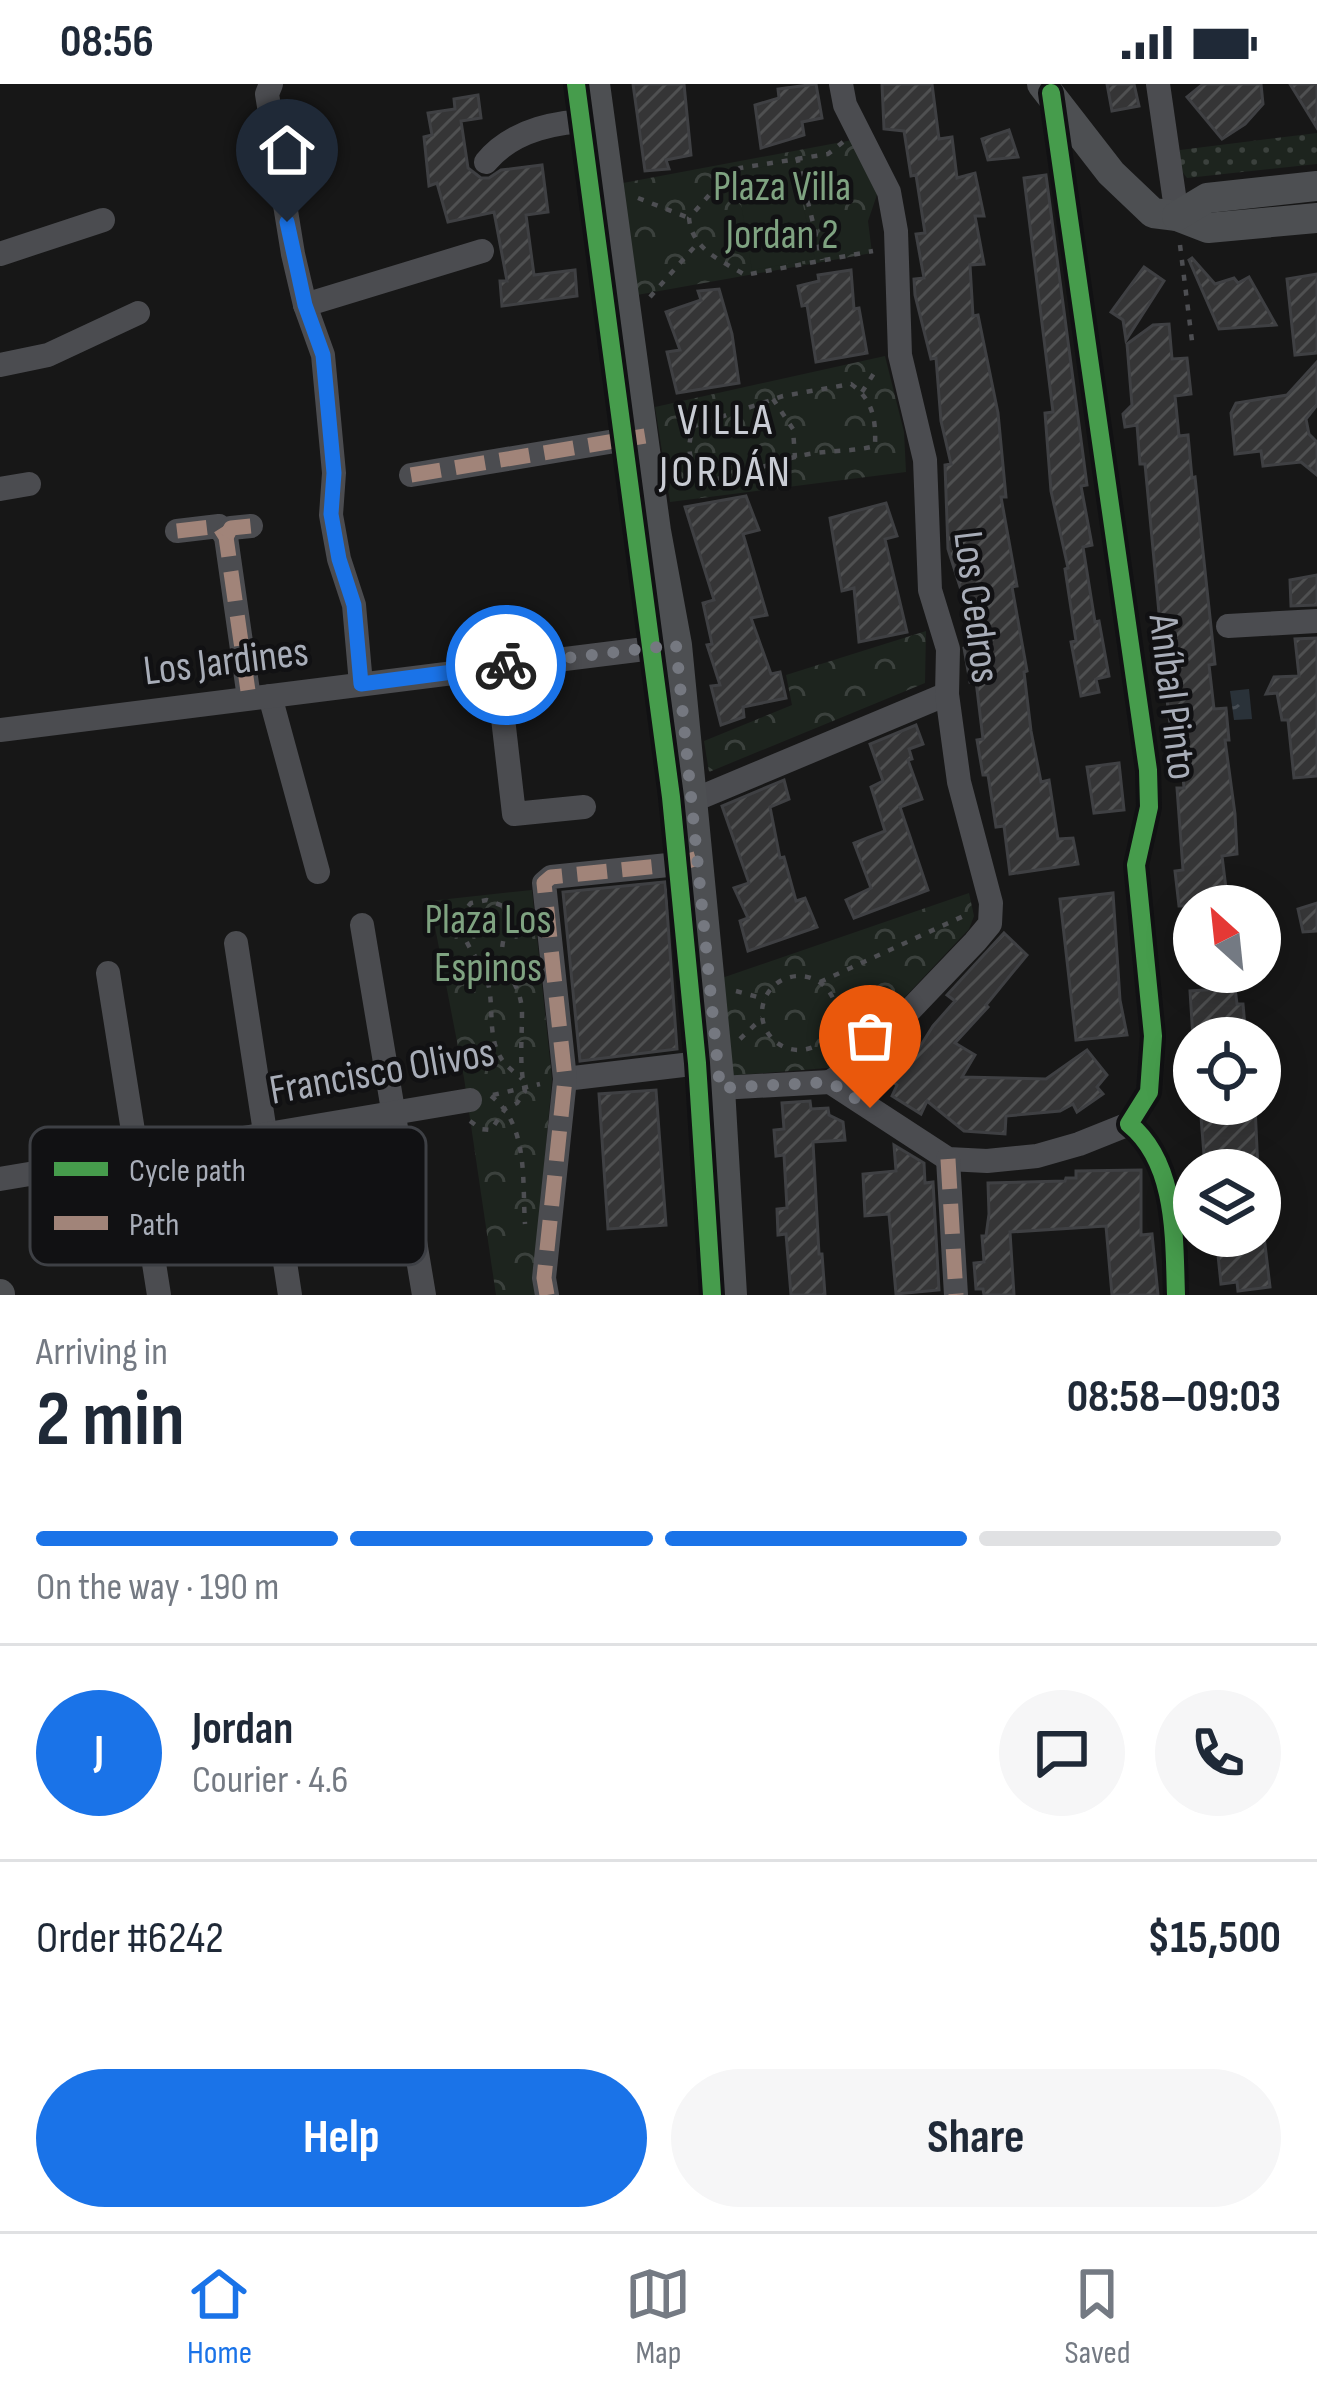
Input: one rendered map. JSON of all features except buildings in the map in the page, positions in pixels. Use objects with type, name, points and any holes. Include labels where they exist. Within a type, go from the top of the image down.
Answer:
[{"type":"main road","points":[[595,84],[694,800],[732,1295]]},
{"type":"main road","points":[[1047,88],[1111,172],[1153,213],[1208,228],[1317,218]]},
{"type":"main road","points":[[1177,216],[1207,198],[1317,186]]},
{"type":"street","points":[[271,84],[267,94],[280,190],[305,305],[323,355],[334,473],[331,514],[354,605],[361,684]]},
{"type":"street","name":"Los Cedros","points":[[841,84],[856,131],[889,192],[896,231],[900,355],[922,433],[930,590],[947,650],[947,694],[959,782],[991,903]]},
{"type":"street","points":[[1158,84],[1177,216]]},
{"type":"street","name":"Aníbal Pinto","points":[[1047,88],[1148,770],[1149,807],[1136,865],[1153,1036],[1149,1092],[1129,1124]]},
{"type":"street","points":[[486,162],[511,137],[601,121]]},
{"type":"street","points":[[0,254],[103,220]]},
{"type":"street","points":[[305,305],[482,251]]},
{"type":"street","points":[[0,364],[48,355],[138,313]]},
{"type":"street","points":[[411,475],[645,436]]},
{"type":"street","points":[[0,489],[29,484]]},
{"type":"street","points":[[177,531],[219,526],[226,537],[260,697],[318,872]]},
{"type":"street","points":[[226,537],[231,528],[251,526]]},
{"type":"street","points":[[1228,626],[1317,621]]},
{"type":"street","name":"Los Jardines","points":[[0,730],[676,645]]},
{"type":"street","points":[[497,666],[514,814],[584,808]]},
{"type":"street","points":[[694,800],[947,694]]},
{"type":"street","points":[[547,1295],[544,1278],[565,1078],[544,883],[551,877],[698,858]]},
{"type":"street","points":[[830,1082],[863,1059],[975,942],[990,924],[991,903]]},
{"type":"street","points":[[362,925],[397,1127]]},
{"type":"street","points":[[236,943],[264,1127]]},
{"type":"street","points":[[107,973],[131,1127]]},
{"type":"street","points":[[565,1078],[718,1074],[830,1082],[948,1159],[1037,1156],[1129,1124],[1144,1136],[1160,1167],[1173,1215],[1176,1295]]},
{"type":"street","name":"Francisco Olivos","points":[[294,1127],[470,1100]]},
{"type":"street","points":[[948,1159],[956,1295]]},
{"type":"street","name":"Francisco Olivos","points":[[0,1179],[30,1174]]},
{"type":"street","points":[[153,1265],[158,1295]]},
{"type":"street","points":[[285,1265],[290,1295]]},
{"type":"street","points":[[419,1265],[424,1295]]},
{"type":"path","points":[[689,218],[724,176],[740,168],[828,154],[856,131]]},
{"type":"path","points":[[797,157],[821,260]]},
{"type":"path","points":[[610,188],[689,218]]},
{"type":"path","points":[[1177,216],[1192,341]]},
{"type":"path","points":[[689,218],[697,244],[746,275],[894,248]]},
{"type":"path","points":[[630,319],[697,244]]},
{"type":"path","points":[[862,392],[879,367],[900,355]]},
{"type":"path","points":[[851,384],[862,392],[868,397],[876,427],[875,446],[795,458],[738,477],[707,480],[693,466],[687,444],[694,426],[773,399],[851,384]]},
{"type":"path","points":[[773,399],[793,430],[795,458]]},
{"type":"path","points":[[522,1078],[501,1060],[485,973],[468,948],[461,926],[461,914],[471,903],[487,900],[502,906],[510,921],[501,941],[501,965],[516,988],[522,1012],[518,1038],[525,1066],[524,1087],[517,1103],[506,1110],[524,1155],[526,1237]]},
{"type":"path","points":[[820,982],[835,1002],[834,1028],[817,1046],[793,1050],[782,1046],[765,1030],[762,1006],[783,979],[796,976],[820,982],[991,903]]},
{"type":"green space","points":[[1317,133],[1317,164],[1187,178],[1180,169],[1180,150]]},
{"type":"green space","name":"Plaza Villa Jordan 2","points":[[858,139],[881,183],[868,221],[872,253],[637,295],[623,183]]},
{"type":"green space","points":[[793,160],[815,259],[752,270],[736,173]]},
{"type":"green space","points":[[885,356],[904,432],[906,472],[670,502],[655,407]]},
{"type":"green space","points":[[926,631],[925,683],[709,772],[704,741],[792,705],[786,675]]},
{"type":"green space","name":"Plaza Los Espinos","points":[[532,890],[552,1079],[536,1295],[496,1295],[464,1078],[430,901]]},
{"type":"green space","points":[[969,893],[974,916],[969,929],[839,1067],[728,1076],[719,979]]},
{"type":"water","points":[[1249,689],[1252,719],[1234,720],[1230,691]]},
{"type":"marked path","points":[[411,475],[645,436]]},
{"type":"marked path","points":[[177,531],[219,526],[226,537],[249,698]]},
{"type":"marked path","points":[[226,537],[231,528],[251,526]]},
{"type":"marked path","points":[[547,1295],[544,1278],[565,1079],[544,883],[551,877],[698,858]]},
{"type":"marked path","points":[[948,1159],[956,1295]]},
{"type":"cycle path","points":[[576,84],[671,797],[697,1063],[712,1295]]},
{"type":"cycle path","points":[[1051,93],[1148,770],[1149,807],[1136,865],[1153,1036],[1149,1092],[1129,1124],[1145,1140],[1164,1180],[1173,1226],[1176,1295]]},
{"type":"way so far","points":[[506,665],[676,645],[720,1088],[830,1082],[870,1108]]},
{"type":"district","name":"VILLA JORDÁN","points":[[726,446]]},
{"type":"route","points":[[287,222],[305,305],[323,355],[334,473],[331,514],[354,605],[361,684],[506,665]]}]
